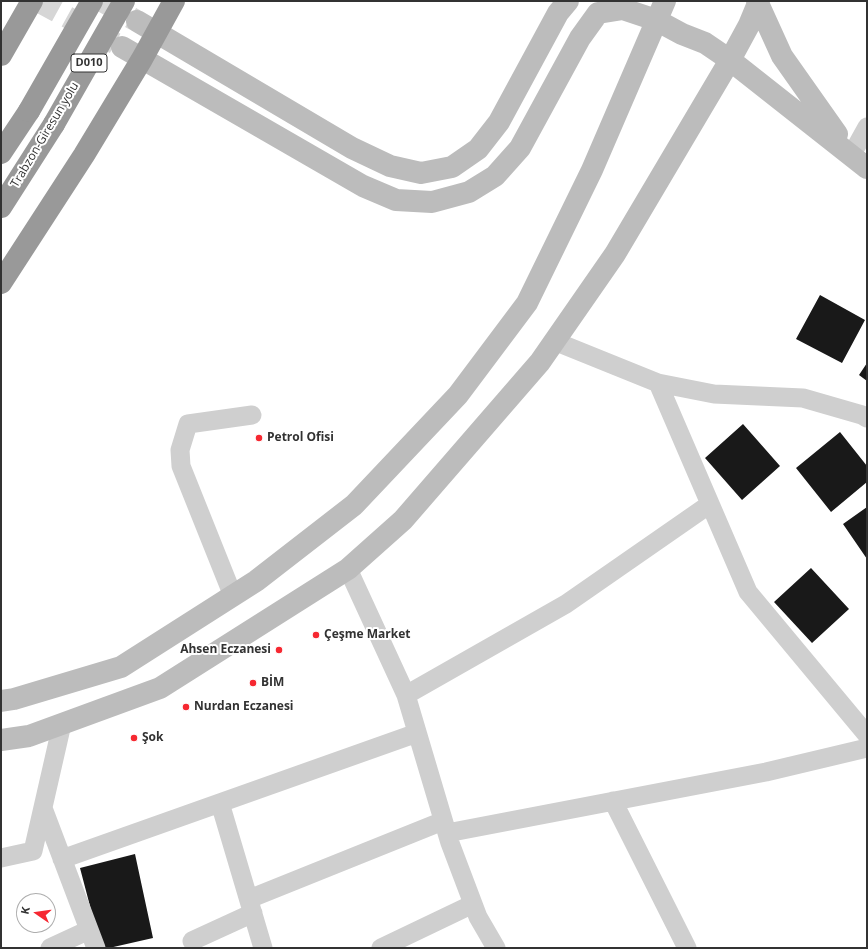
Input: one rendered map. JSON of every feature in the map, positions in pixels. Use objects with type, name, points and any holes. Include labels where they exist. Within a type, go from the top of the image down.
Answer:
[{"type":"highway","points":[[1,55],[32,1]]},
{"type":"highway","name":"D010","points":[[1,153],[29,111],[92,1]]},
{"type":"highway","name":"Trabzon-Giresun yolu","points":[[1,207],[54,124],[124,1]]},
{"type":"highway","points":[[1,283],[84,155],[174,1]]},
{"type":"main road","points":[[137,21],[352,148],[390,166],[421,173],[452,167],[478,148],[499,122],[558,13],[568,1]]},
{"type":"main road","points":[[1,740],[29,736],[160,688],[348,569],[403,520],[540,362],[615,254],[730,60],[758,2]]},
{"type":"main road","points":[[758,2],[782,56],[860,161]]},
{"type":"main road","points":[[122,47],[362,186],[396,200],[432,202],[469,192],[495,176],[520,148],[580,38],[598,13],[623,9],[660,10],[682,34],[705,43],[730,60],[860,161]]},
{"type":"main road","points":[[1,701],[14,699],[121,667],[256,581],[354,505],[458,395],[522,309],[592,170],[660,10]]},
{"type":"street","points":[[860,161],[867,127]]},
{"type":"street","points":[[554,341],[658,384],[714,394],[804,398],[862,415],[867,418]]},
{"type":"street","points":[[658,384],[748,592],[867,735]]},
{"type":"street","points":[[233,596],[181,466],[180,450],[188,424],[252,416]]},
{"type":"street","points":[[406,695],[566,604],[710,504]]},
{"type":"street","points":[[348,569],[406,695],[445,827],[478,918],[496,948]]},
{"type":"street","points":[[1,858],[33,851],[62,724]]},
{"type":"street","points":[[62,859],[417,733]]},
{"type":"street","points":[[192,941],[251,906],[445,827],[613,801],[766,772],[867,748]]},
{"type":"street","points":[[613,801],[686,948]]},
{"type":"street","points":[[220,803],[263,948]]},
{"type":"street","points":[[42,808],[96,948]]},
{"type":"street","points":[[381,948],[473,904]]},
{"type":"street","points":[[50,948],[89,930]]},
{"type":"building","points":[[820,295],[865,320],[842,363],[796,339]]},
{"type":"building","points":[[867,363],[867,381],[859,375]]},
{"type":"building","points":[[743,424],[780,466],[742,500],[705,458]]},
{"type":"building","points":[[840,432],[867,466],[867,482],[831,512],[796,468]]},
{"type":"building","points":[[867,507],[867,559],[843,524]]},
{"type":"building","points":[[811,568],[849,609],[812,643],[774,602]]},
{"type":"building","points":[[135,854],[153,938],[109,948],[101,948],[80,868]]},
{"type":"tunnel","points":[[38,1],[120,46]]},
{"type":"tunnel","points":[[102,1],[135,20]]},
{"type":"place","name":"Petrol Ofisi","points":[[259,438]]},
{"type":"place","name":"Çeşme Market","points":[[316,635]]},
{"type":"place","name":"Ahsen Eczanesi","points":[[279,650]]},
{"type":"place","name":"BİM","points":[[253,683]]},
{"type":"place","name":"Nurdan Eczanesi","points":[[186,707]]},
{"type":"place","name":"Şok","points":[[134,738]]}]
